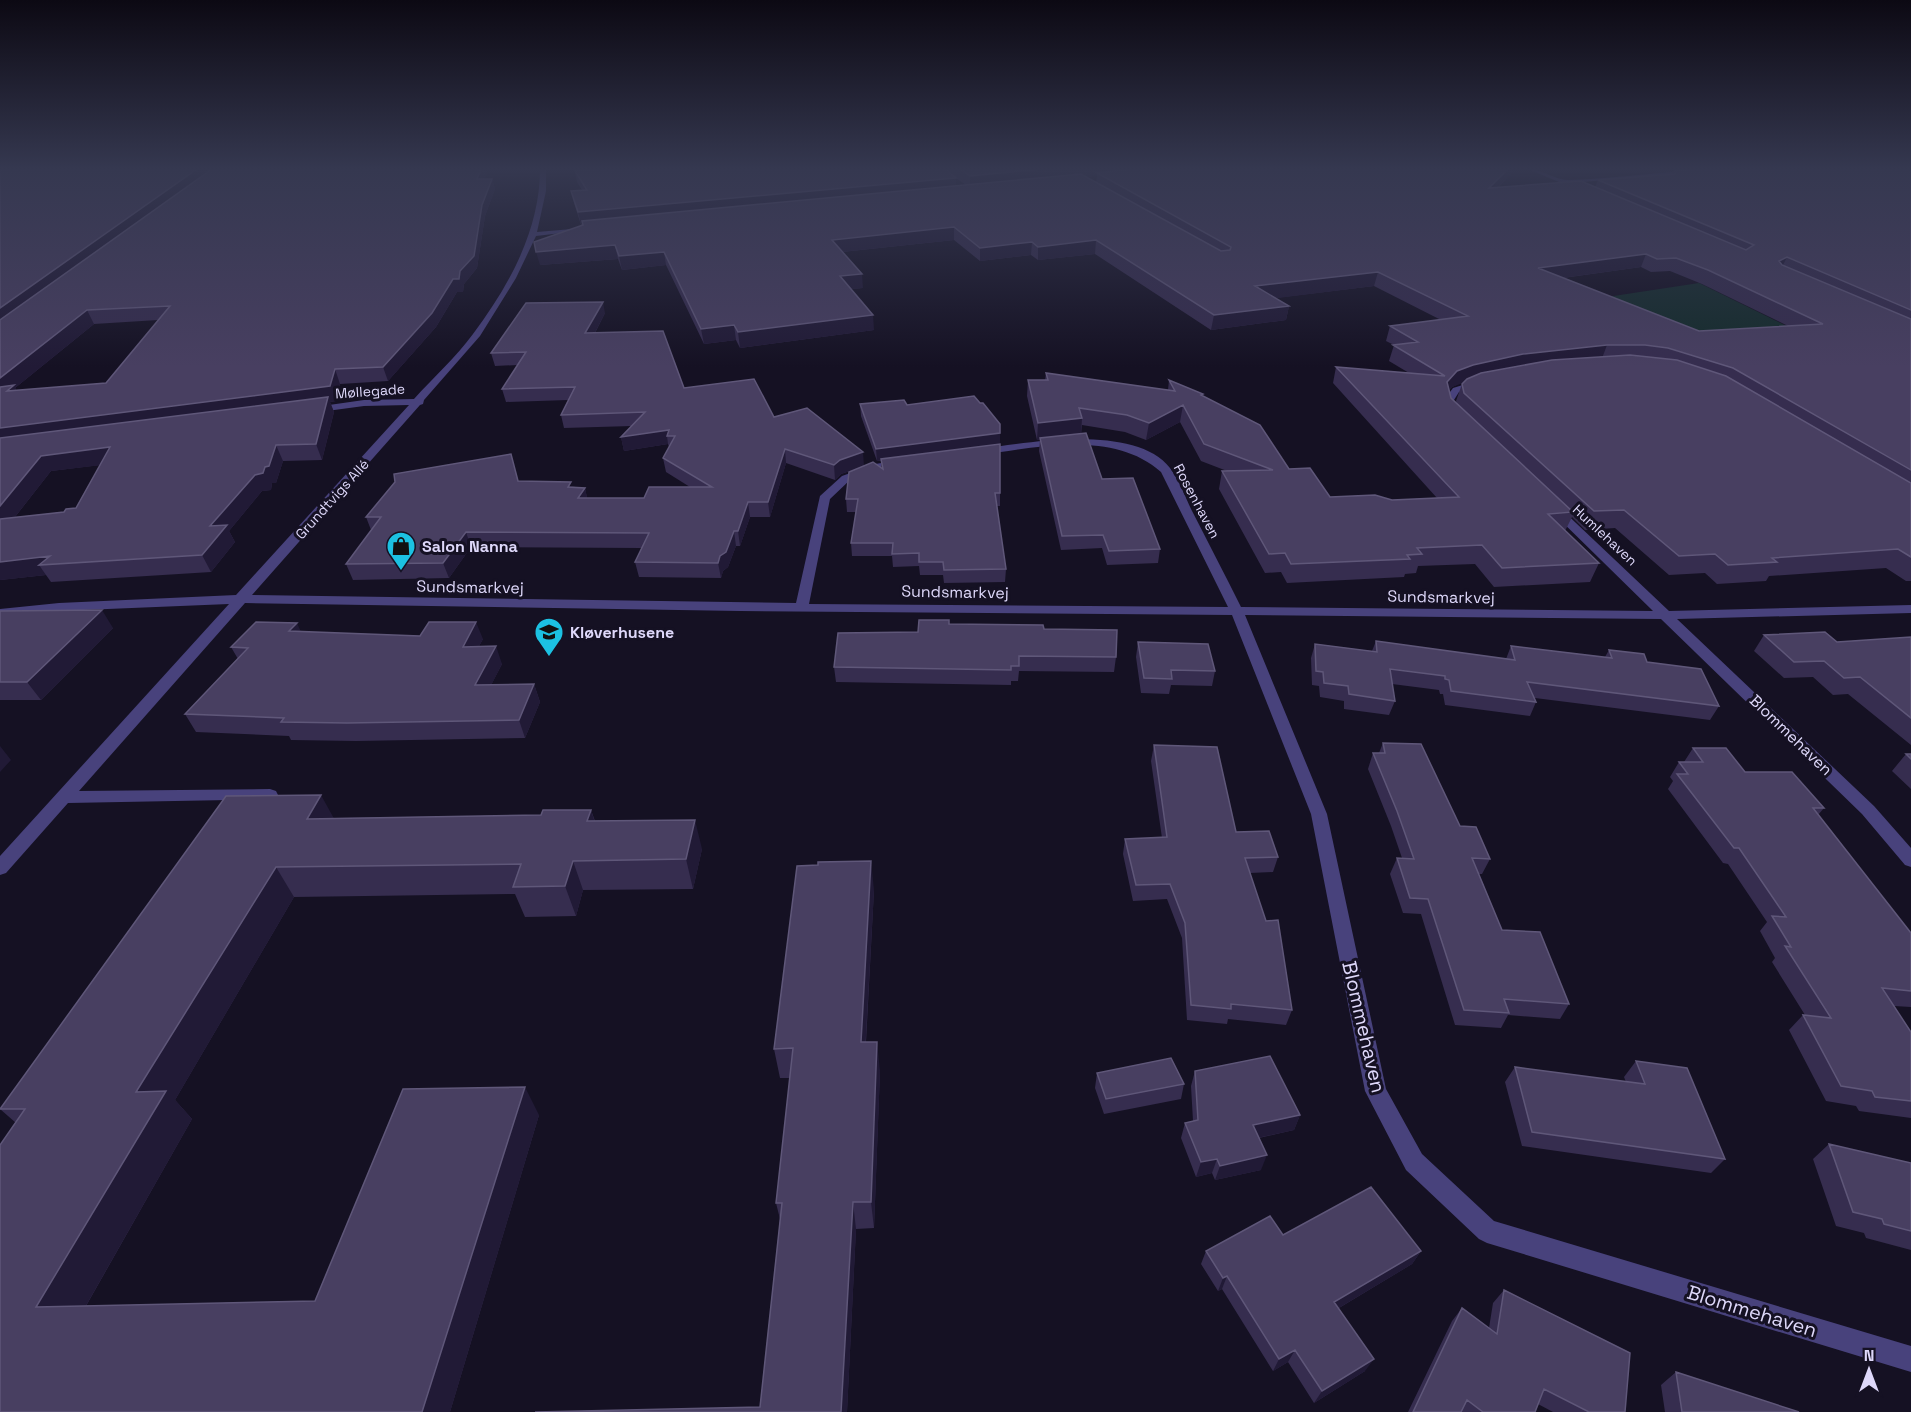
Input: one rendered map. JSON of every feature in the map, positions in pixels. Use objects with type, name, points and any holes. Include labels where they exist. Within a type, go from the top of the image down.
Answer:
[{"type":"street","name":"Grundtvigs Allé","points":[[0,868],[420,402],[476,336],[506,288],[532,235]]},
{"type":"street","points":[[1461,420],[1452,412],[1449,400],[1456,390],[1485,381]]},
{"type":"street","name":"Møllegade","points":[[306,411],[364,403],[420,402]]},
{"type":"street","name":"Rosenhaven","points":[[974,453],[1081,440],[1117,445],[1146,454],[1166,470],[1237,612]]},
{"type":"street","points":[[802,607],[824,498],[846,478],[879,466],[909,462]]},
{"type":"street","name":"Humlehaven","points":[[1547,502],[1667,615]]},
{"type":"street","name":"Sundsmarkvej","points":[[0,613],[59,607],[243,599],[1237,612],[1667,615],[1911,609]]},
{"type":"street","name":"Blommehaven","points":[[1237,612],[1319,814],[1376,1091],[1414,1162],[1488,1231],[1911,1359]]},
{"type":"street","name":"Blommehaven","points":[[1667,615],[1868,810],[1911,860]]},
{"type":"street","points":[[65,796],[270,795]]},
{"type":"green space","points":[[1699,283],[1817,341],[1690,340],[1587,300]]},
{"type":"building","points":[[0,235],[104,235],[0,308]]},
{"type":"building","points":[[119,235],[477,235],[474,256],[460,271],[459,279],[453,279],[432,313],[383,367],[335,369],[330,386],[0,428],[0,387],[14,385],[7,391],[106,383],[170,306],[87,310],[0,378],[0,320]]},
{"type":"building","points":[[554,235],[880,235],[832,240],[862,274],[840,276],[873,315],[738,332],[734,325],[701,329],[664,252],[619,256],[615,245],[536,252],[534,242]]},
{"type":"building","points":[[964,235],[1192,235],[1221,251],[1230,250],[1231,247],[1209,235],[1710,235],[1746,250],[1754,245],[1730,235],[1911,235],[1911,310],[1787,257],[1779,261],[1782,265],[1911,319],[1911,470],[1733,368],[1668,348],[1645,345],[1607,345],[1523,354],[1473,365],[1457,371],[1447,382],[1451,398],[1573,512],[1548,514],[1599,563],[1502,568],[1482,545],[1417,548],[1422,554],[1407,555],[1410,559],[1291,564],[1285,553],[1269,554],[1222,471],[1273,470],[1204,444],[1183,405],[1149,423],[1127,415],[1079,408],[1082,418],[1038,423],[1028,380],[1048,380],[1046,373],[1175,391],[1169,380],[1203,394],[1201,395],[1260,425],[1289,469],[1310,468],[1330,497],[1375,495],[1392,500],[1459,497],[1336,367],[1445,376],[1393,345],[1418,342],[1390,326],[1468,316],[1378,272],[1255,286],[1289,306],[1214,315],[1096,240],[1038,247],[1032,242],[980,248]],"holes":[[[1646,254],[1657,259],[1676,258],[1708,270],[1823,324],[1699,331],[1538,268]]]},
{"type":"building","points":[[603,302],[585,333],[663,331],[684,388],[754,379],[774,417],[807,408],[863,452],[840,460],[834,465],[785,449],[768,502],[748,502],[738,531],[734,531],[726,552],[720,556],[718,563],[635,562],[649,533],[466,532],[443,563],[346,564],[381,517],[366,517],[395,482],[394,474],[511,454],[518,481],[571,482],[568,487],[585,488],[578,498],[644,498],[649,487],[712,487],[663,458],[675,436],[667,436],[669,430],[621,437],[645,412],[561,415],[575,387],[502,389],[526,352],[491,353],[526,303]]},
{"type":"building","points":[[1630,355],[1677,360],[1726,376],[1911,483],[1911,557],[1898,549],[1772,558],[1777,562],[1728,565],[1715,554],[1679,556],[1624,510],[1594,511],[1464,393],[1462,384],[1467,379],[1481,373],[1552,360]]},
{"type":"building","points":[[974,396],[980,403],[983,403],[1000,424],[1000,433],[876,449],[860,404],[904,400],[907,405]]},
{"type":"building","points":[[328,397],[316,444],[276,445],[269,466],[265,467],[263,473],[255,475],[210,526],[227,525],[202,555],[39,565],[50,556],[0,562],[0,519],[64,512],[66,509],[76,508],[110,447],[41,456],[0,506],[0,438]]},
{"type":"building","points":[[1086,433],[1102,479],[1133,478],[1160,549],[1109,551],[1103,535],[1062,536],[1040,438]]},
{"type":"building","points":[[1000,444],[1000,493],[995,493],[1006,569],[944,570],[943,562],[919,562],[919,553],[892,554],[893,543],[851,543],[858,499],[846,499],[849,472],[873,462],[883,469],[881,459]]},
{"type":"building","points":[[102,610],[27,682],[0,682],[0,611]]},
{"type":"building","points":[[919,620],[949,620],[949,624],[1043,625],[1044,629],[1117,630],[1116,657],[1019,656],[1019,666],[1011,666],[1011,670],[834,667],[838,633],[918,632]]},
{"type":"building","points":[[256,622],[297,623],[289,631],[420,636],[429,622],[476,622],[463,647],[496,646],[475,685],[534,684],[519,720],[281,722],[284,718],[185,714],[248,648],[231,647]]},
{"type":"building","points":[[1825,632],[1837,642],[1911,637],[1911,718],[1860,677],[1844,678],[1824,661],[1794,662],[1764,635]]},
{"type":"building","points":[[1376,641],[1515,660],[1511,646],[1612,658],[1609,650],[1644,654],[1647,662],[1701,669],[1719,706],[1527,682],[1536,702],[1451,691],[1449,680],[1445,679],[1445,676],[1390,669],[1395,701],[1349,694],[1348,686],[1324,683],[1323,672],[1316,671],[1315,644],[1377,652]]},
{"type":"building","points":[[1138,642],[1208,644],[1215,671],[1171,670],[1172,679],[1144,678]]},
{"type":"building","points":[[1383,743],[1421,744],[1460,826],[1476,827],[1490,859],[1472,858],[1502,930],[1540,932],[1569,1004],[1504,999],[1509,1013],[1464,1010],[1428,899],[1410,898],[1397,858],[1414,859],[1373,753],[1385,753]]},
{"type":"building","points":[[1154,745],[1217,747],[1236,832],[1269,831],[1278,857],[1245,858],[1266,921],[1278,920],[1292,1010],[1231,1004],[1231,1009],[1191,1005],[1185,923],[1170,884],[1136,885],[1125,839],[1167,837]]},
{"type":"building","points":[[1693,748],[1726,748],[1745,772],[1792,772],[1824,808],[1813,808],[1911,933],[1911,991],[1882,988],[1911,1032],[1911,1101],[1875,1097],[1872,1091],[1841,1086],[1803,1015],[1831,1018],[1785,946],[1791,947],[1772,916],[1786,917],[1739,848],[1734,848],[1677,774],[1688,774],[1679,762],[1703,762]]},
{"type":"building","points":[[321,795],[307,819],[541,815],[543,810],[591,810],[587,821],[695,820],[686,859],[573,861],[565,886],[513,887],[521,864],[276,867],[136,1092],[166,1091],[36,1307],[315,1301],[403,1089],[525,1087],[422,1412],[0,1412],[0,1145],[25,1109],[0,1109],[226,796]]},
{"type":"building","points":[[871,861],[861,1042],[877,1042],[871,1202],[853,1202],[841,1412],[535,1412],[760,1407],[782,1203],[776,1203],[793,1048],[774,1049],[797,866],[818,865],[818,862]]},
{"type":"building","points":[[1270,1056],[1300,1115],[1253,1125],[1267,1155],[1220,1166],[1217,1159],[1201,1162],[1185,1123],[1198,1120],[1195,1071]]},
{"type":"building","points":[[1171,1058],[1184,1084],[1106,1099],[1097,1073]]},
{"type":"building","points":[[1636,1061],[1687,1068],[1725,1159],[1532,1132],[1515,1067],[1645,1084]]},
{"type":"building","points":[[1829,1144],[1911,1163],[1911,1231],[1884,1224],[1882,1219],[1853,1212]]},
{"type":"building","points":[[1371,1187],[1421,1251],[1334,1302],[1374,1359],[1322,1391],[1295,1350],[1279,1359],[1227,1276],[1223,1278],[1206,1251],[1270,1216],[1283,1235]]},
{"type":"building","points":[[1504,1290],[1630,1353],[1625,1412],[1589,1412],[1544,1389],[1535,1412],[1483,1412],[1467,1400],[1461,1412],[1413,1412],[1462,1308],[1497,1334]]},
{"type":"building","points":[[1676,1372],[1799,1412],[1682,1412]]},
{"type":"place","name":"Salon Nanna","points":[[401,572]]},
{"type":"place","name":"Kløverhusene","points":[[549,658]]}]
